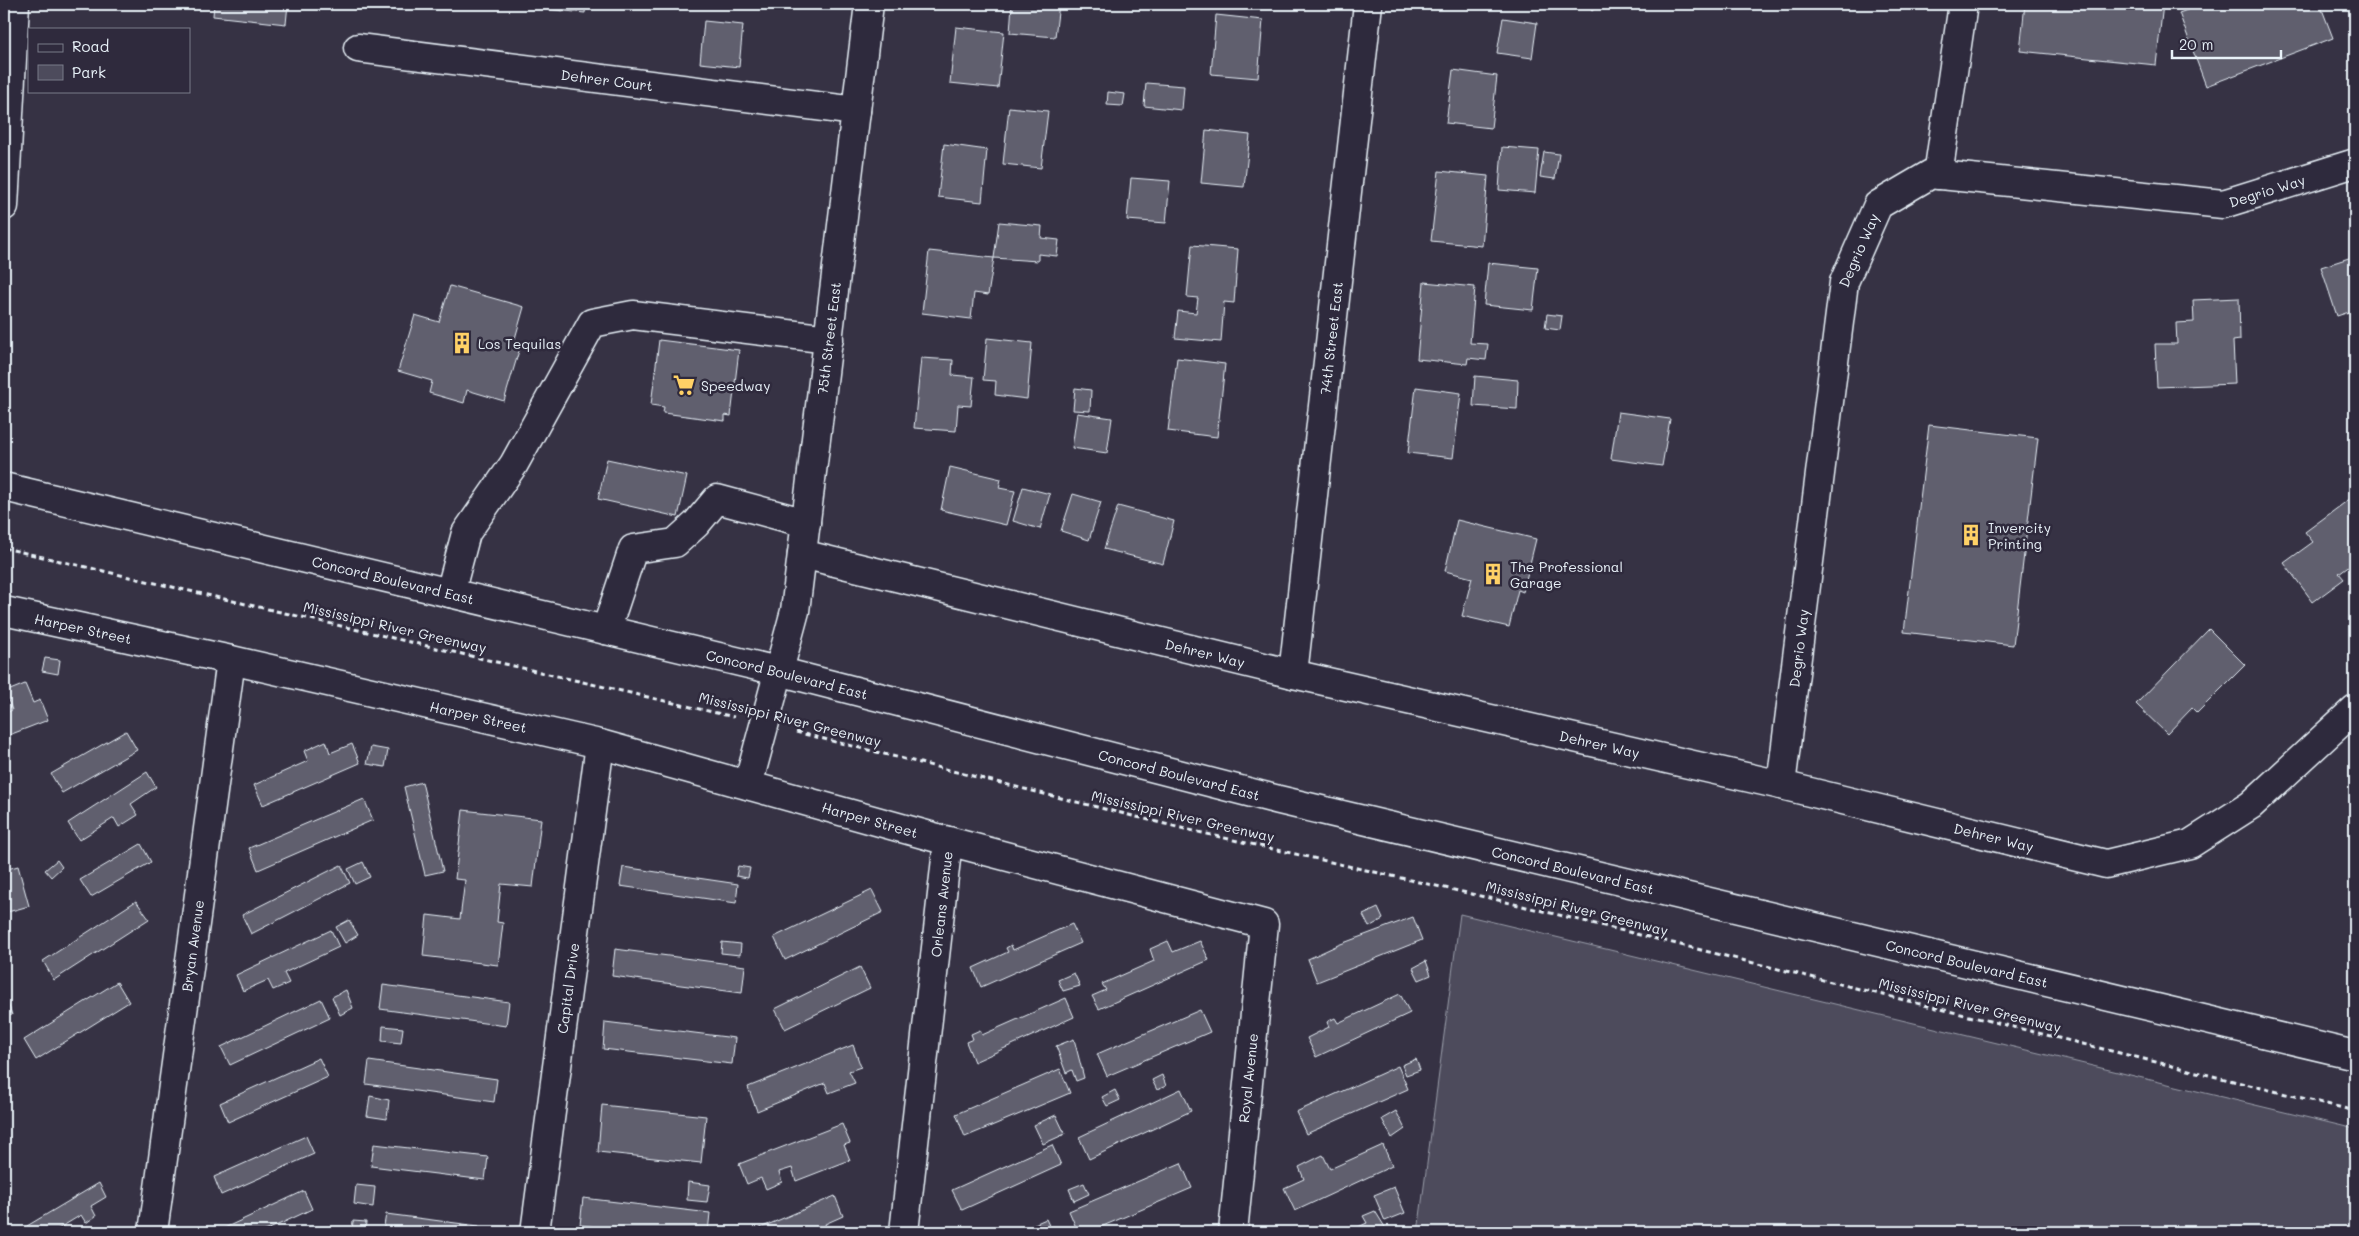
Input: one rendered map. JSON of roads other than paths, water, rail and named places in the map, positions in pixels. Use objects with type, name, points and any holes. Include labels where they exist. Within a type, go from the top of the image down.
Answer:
[{"type":"street","points":[[4,195],[15,4]]},
{"type":"street","name":"75th Street East","points":[[748,785],[762,724],[794,611],[869,4]]},
{"type":"street","name":"74th Street East","points":[[1293,674],[1368,4]]},
{"type":"street","points":[[1938,175],[1963,4]]},
{"type":"street","name":"Dehrer Court","points":[[358,48],[856,111]]},
{"type":"street","name":"Degrio Way","points":[[1781,785],[1844,282],[1878,205],[1931,174],[2223,204],[2355,163]]},
{"type":"street","points":[[450,593],[466,533],[514,464],[592,324],[632,315],[829,339]]},
{"type":"street","name":"Concord Boulevard East","points":[[4,487],[778,671],[1288,802],[2355,1056]]},
{"type":"street","points":[[606,630],[633,549],[675,543],[696,524],[717,499],[806,523]]},
{"type":"street","name":"Dehrer Way","points":[[802,554],[1293,674],[1781,785],[2106,864],[2190,844],[2251,805],[2355,709]]},
{"type":"street","name":"Harper Street","points":[[4,610],[600,744],[948,841]]},
{"type":"street","name":"Bryan Avenue","points":[[153,1232],[230,660]]},
{"type":"street","name":"Capital Drive","points":[[535,1232],[600,744]]},
{"type":"street","name":"Orleans Avenue","points":[[904,1232],[948,841],[1264,924]]},
{"type":"street","name":"Royal Avenue","points":[[1232,1232],[1264,924]]},
{"type":"place","name":"Los Tequilas","points":[[462,343]]},
{"type":"place","name":"Speedway","points":[[684,385]]},
{"type":"place","name":"Invercity Printing","points":[[1971,535]]},
{"type":"place","name":"The Professional Garage","points":[[1493,574]]}]
